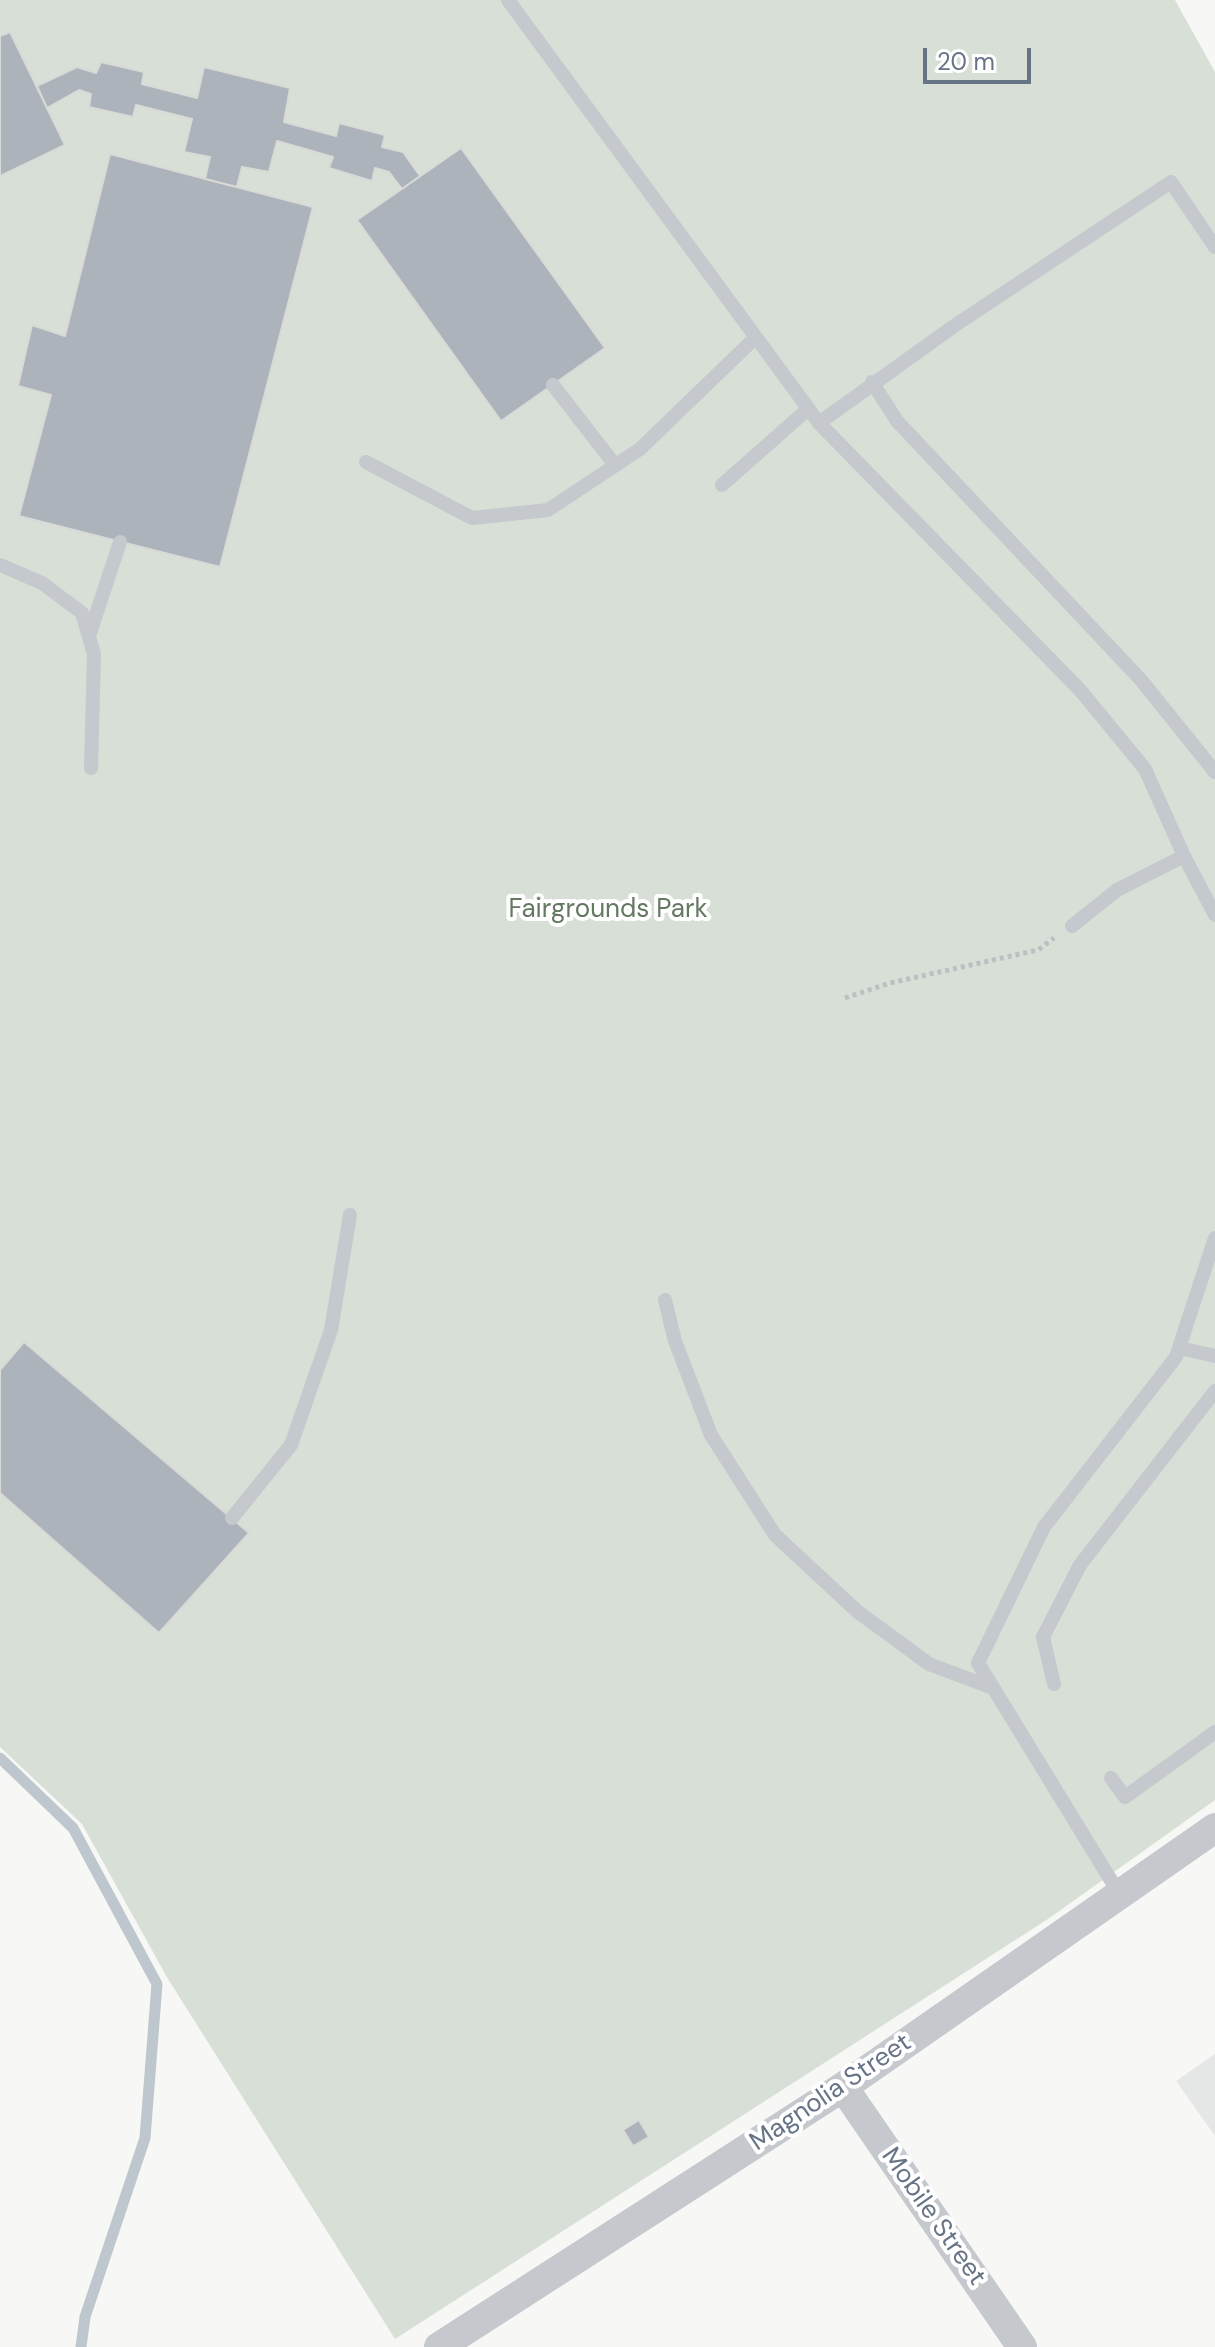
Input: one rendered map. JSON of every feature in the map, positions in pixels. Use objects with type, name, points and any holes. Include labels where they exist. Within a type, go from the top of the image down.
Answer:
[{"type":"street","name":"Magnolia Street","points":[[439,2347],[843,2087],[1215,1828]]},
{"type":"street","name":"Mobile Street","points":[[843,2087],[1022,2347]]},
{"type":"lane","points":[[508,0],[819,423],[1080,690],[1145,769],[1184,856],[1215,915]]},
{"type":"lane","points":[[819,423],[872,382],[1171,182],[1215,247]]},
{"type":"lane","points":[[366,462],[472,518],[548,510],[640,449],[756,337]]},
{"type":"lane","points":[[872,382],[897,421],[1141,680],[1215,772]]},
{"type":"lane","points":[[553,385],[615,465]]},
{"type":"lane","points":[[722,485],[808,409]]},
{"type":"lane","points":[[89,636],[120,542]]},
{"type":"lane","points":[[0,565],[42,583],[82,613],[94,654],[91,768]]},
{"type":"lane","points":[[1072,926],[1117,890],[1184,856]]},
{"type":"lane","points":[[232,1518],[291,1445],[331,1330],[350,1215]]},
{"type":"lane","points":[[1120,1895],[978,1663],[1044,1527],[1176,1357],[1215,1238]]},
{"type":"lane","points":[[665,1300],[675,1341],[711,1435],[775,1535],[858,1612],[929,1664],[993,1688]]},
{"type":"lane","points":[[1179,1348],[1215,1356]]},
{"type":"lane","points":[[1054,1684],[1043,1637],[1080,1565],[1215,1391]]},
{"type":"lane","points":[[1111,1778],[1125,1797],[1215,1732]]},
{"type":"path","points":[[845,998],[890,983],[1038,950],[1072,926]]},
{"type":"shaded area","points":[[1215,2054],[1215,2136],[1176,2081]]},
{"type":"green space","name":"Fairgrounds Park","points":[[0,0],[1175,0],[1215,72],[1215,1800],[1048,1919],[395,2339],[168,1979],[82,1824],[0,1747]]},
{"type":"building","points":[[10,32],[65,145],[0,176],[0,36]]},
{"type":"building","points":[[101,62],[144,72],[142,84],[197,98],[204,67],[290,88],[284,122],[336,136],[339,123],[385,135],[382,147],[403,152],[420,176],[402,189],[389,172],[375,168],[372,181],[329,168],[333,157],[277,141],[269,172],[242,167],[237,187],[205,179],[210,157],[184,152],[192,119],[136,105],[133,117],[89,107],[91,94],[79,90],[47,108],[37,86],[77,67],[96,73]]},
{"type":"building","points":[[461,148],[605,348],[501,421],[357,220]]},
{"type":"building","points":[[110,154],[313,207],[220,567],[19,516],[51,395],[18,386],[32,325],[65,336]]},
{"type":"building","points":[[24,1342],[249,1533],[159,1633],[0,1493],[0,1370]]},
{"type":"building","points":[[639,2120],[649,2137],[633,2146],[623,2130]]},
{"type":"waterway","points":[[0,1758],[73,1828],[157,1984],[145,2138],[85,2317],[81,2347]]}]
